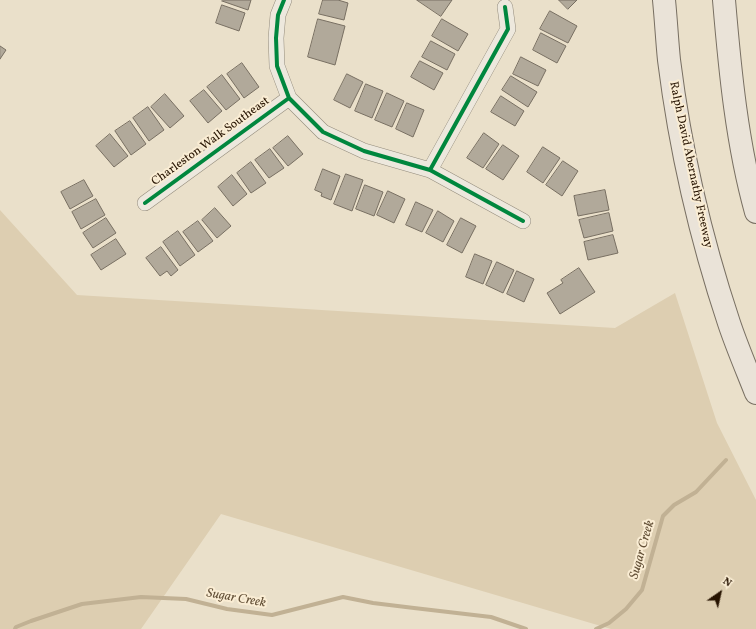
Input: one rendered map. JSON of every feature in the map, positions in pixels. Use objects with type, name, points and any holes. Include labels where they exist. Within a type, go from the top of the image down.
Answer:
[{"type":"highway","name":"Ralph David Abernathy Freeway","points":[[664,0],[670,61],[680,128],[693,191],[709,256],[729,324],[756,394]]},
{"type":"highway","points":[[724,0],[739,130],[751,195],[756,212]]},
{"type":"street","points":[[284,0],[278,15],[276,38],[277,66],[289,98],[323,132],[364,151],[430,170],[523,221]]},
{"type":"street","points":[[430,170],[508,29],[505,7]]},
{"type":"street","name":"Charleston Walk Southeast","points":[[145,203],[289,98]]},
{"type":"shaded area","points":[[0,210],[77,295],[615,328],[675,293],[717,423],[756,500],[756,629],[611,629],[221,514],[141,629],[0,629]]},
{"type":"building","points":[[251,0],[248,10],[222,1]]},
{"type":"building","points":[[323,0],[338,0],[348,3],[344,20],[319,14]]},
{"type":"building","points":[[417,0],[452,0],[441,16]]},
{"type":"building","points":[[559,0],[577,0],[568,9]]},
{"type":"building","points":[[222,5],[245,13],[239,31],[216,23]]},
{"type":"building","points":[[550,11],[577,26],[568,43],[540,29]]},
{"type":"building","points":[[318,19],[345,26],[335,65],[308,57]]},
{"type":"building","points":[[442,19],[468,34],[458,51],[432,36]]},
{"type":"building","points":[[541,33],[566,46],[557,63],[533,50]]},
{"type":"building","points":[[431,41],[455,54],[447,70],[422,57]]},
{"type":"building","points":[[0,46],[6,50],[0,59]]},
{"type":"building","points":[[521,57],[546,70],[538,86],[513,74]]},
{"type":"building","points":[[420,61],[443,73],[434,90],[411,77]]},
{"type":"building","points":[[242,63],[259,87],[244,98],[227,74]]},
{"type":"building","points":[[347,74],[363,82],[350,108],[334,100]]},
{"type":"building","points":[[222,75],[240,99],[226,110],[207,87]]},
{"type":"building","points":[[511,76],[537,92],[528,107],[502,90]]},
{"type":"building","points":[[366,84],[383,91],[372,118],[355,111]]},
{"type":"building","points":[[204,90],[222,111],[208,123],[190,101]]},
{"type":"building","points":[[387,93],[404,101],[392,127],[375,120]]},
{"type":"building","points":[[165,94],[184,116],[170,128],[151,107]]},
{"type":"building","points":[[501,96],[524,111],[515,126],[491,112]]},
{"type":"building","points":[[407,103],[424,110],[413,137],[396,129]]},
{"type":"building","points":[[148,107],[164,130],[149,141],[133,118]]},
{"type":"building","points":[[130,121],[146,144],[131,155],[115,131]]},
{"type":"building","points":[[484,133],[499,144],[483,168],[467,158]]},
{"type":"building","points":[[110,134],[128,156],[114,167],[96,146]]},
{"type":"building","points":[[288,136],[303,154],[288,166],[273,148]]},
{"type":"building","points":[[503,145],[519,156],[503,180],[486,169]]},
{"type":"building","points":[[543,147],[560,158],[543,183],[527,172]]},
{"type":"building","points":[[270,149],[284,168],[269,178],[255,160]]},
{"type":"building","points":[[563,161],[578,171],[562,196],[546,185]]},
{"type":"building","points":[[251,162],[266,183],[251,193],[237,173]]},
{"type":"building","points":[[323,169],[340,176],[331,200],[321,196],[322,193],[315,190]]},
{"type":"building","points":[[346,174],[363,180],[352,211],[334,204]]},
{"type":"building","points":[[232,175],[247,194],[233,206],[218,187]]},
{"type":"building","points":[[84,180],[93,196],[70,209],[61,192]]},
{"type":"building","points":[[365,185],[383,192],[374,216],[356,209]]},
{"type":"building","points":[[605,190],[609,210],[578,216],[574,196]]},
{"type":"building","points":[[388,191],[405,199],[394,223],[377,215]]},
{"type":"building","points":[[96,199],[105,215],[81,229],[72,212]]},
{"type":"building","points":[[416,202],[433,210],[422,232],[406,225]]},
{"type":"building","points":[[215,208],[231,226],[217,238],[202,220]]},
{"type":"building","points":[[438,211],[454,221],[443,242],[426,233]]},
{"type":"building","points":[[609,213],[613,231],[584,238],[579,220]]},
{"type":"building","points":[[106,218],[116,233],[93,248],[83,233]]},
{"type":"building","points":[[461,218],[476,226],[462,253],[447,245]]},
{"type":"building","points":[[198,221],[213,241],[198,252],[183,232]]},
{"type":"building","points":[[178,231],[195,255],[180,266],[163,242]]},
{"type":"building","points":[[613,235],[618,253],[588,260],[584,242]]},
{"type":"building","points":[[116,239],[126,254],[101,270],[91,255]]},
{"type":"building","points":[[161,247],[178,270],[171,276],[167,271],[160,276],[146,258]]},
{"type":"building","points":[[475,254],[492,261],[483,284],[466,277]]},
{"type":"building","points":[[497,262],[514,270],[503,293],[486,285]]},
{"type":"building","points":[[579,268],[595,292],[560,314],[547,293],[563,283],[561,280]]},
{"type":"building","points":[[517,271],[534,279],[524,302],[507,294]]},
{"type":"waterway","name":"Sugar Creek","points":[[596,629],[609,623],[626,609],[642,590],[663,516],[674,505],[696,492],[726,460]]},
{"type":"waterway","name":"Sugar Creek","points":[[15,629],[16,627],[31,621],[82,604],[141,597],[186,599],[227,609],[272,615],[343,597],[373,603],[491,617],[526,629]]},
{"type":"cycle path","points":[[284,0],[278,15],[276,38],[277,66],[289,98],[323,132],[364,151],[430,170],[523,221]]},
{"type":"cycle path","points":[[430,170],[508,29],[505,7]]},
{"type":"cycle path","points":[[145,203],[289,98]]}]
